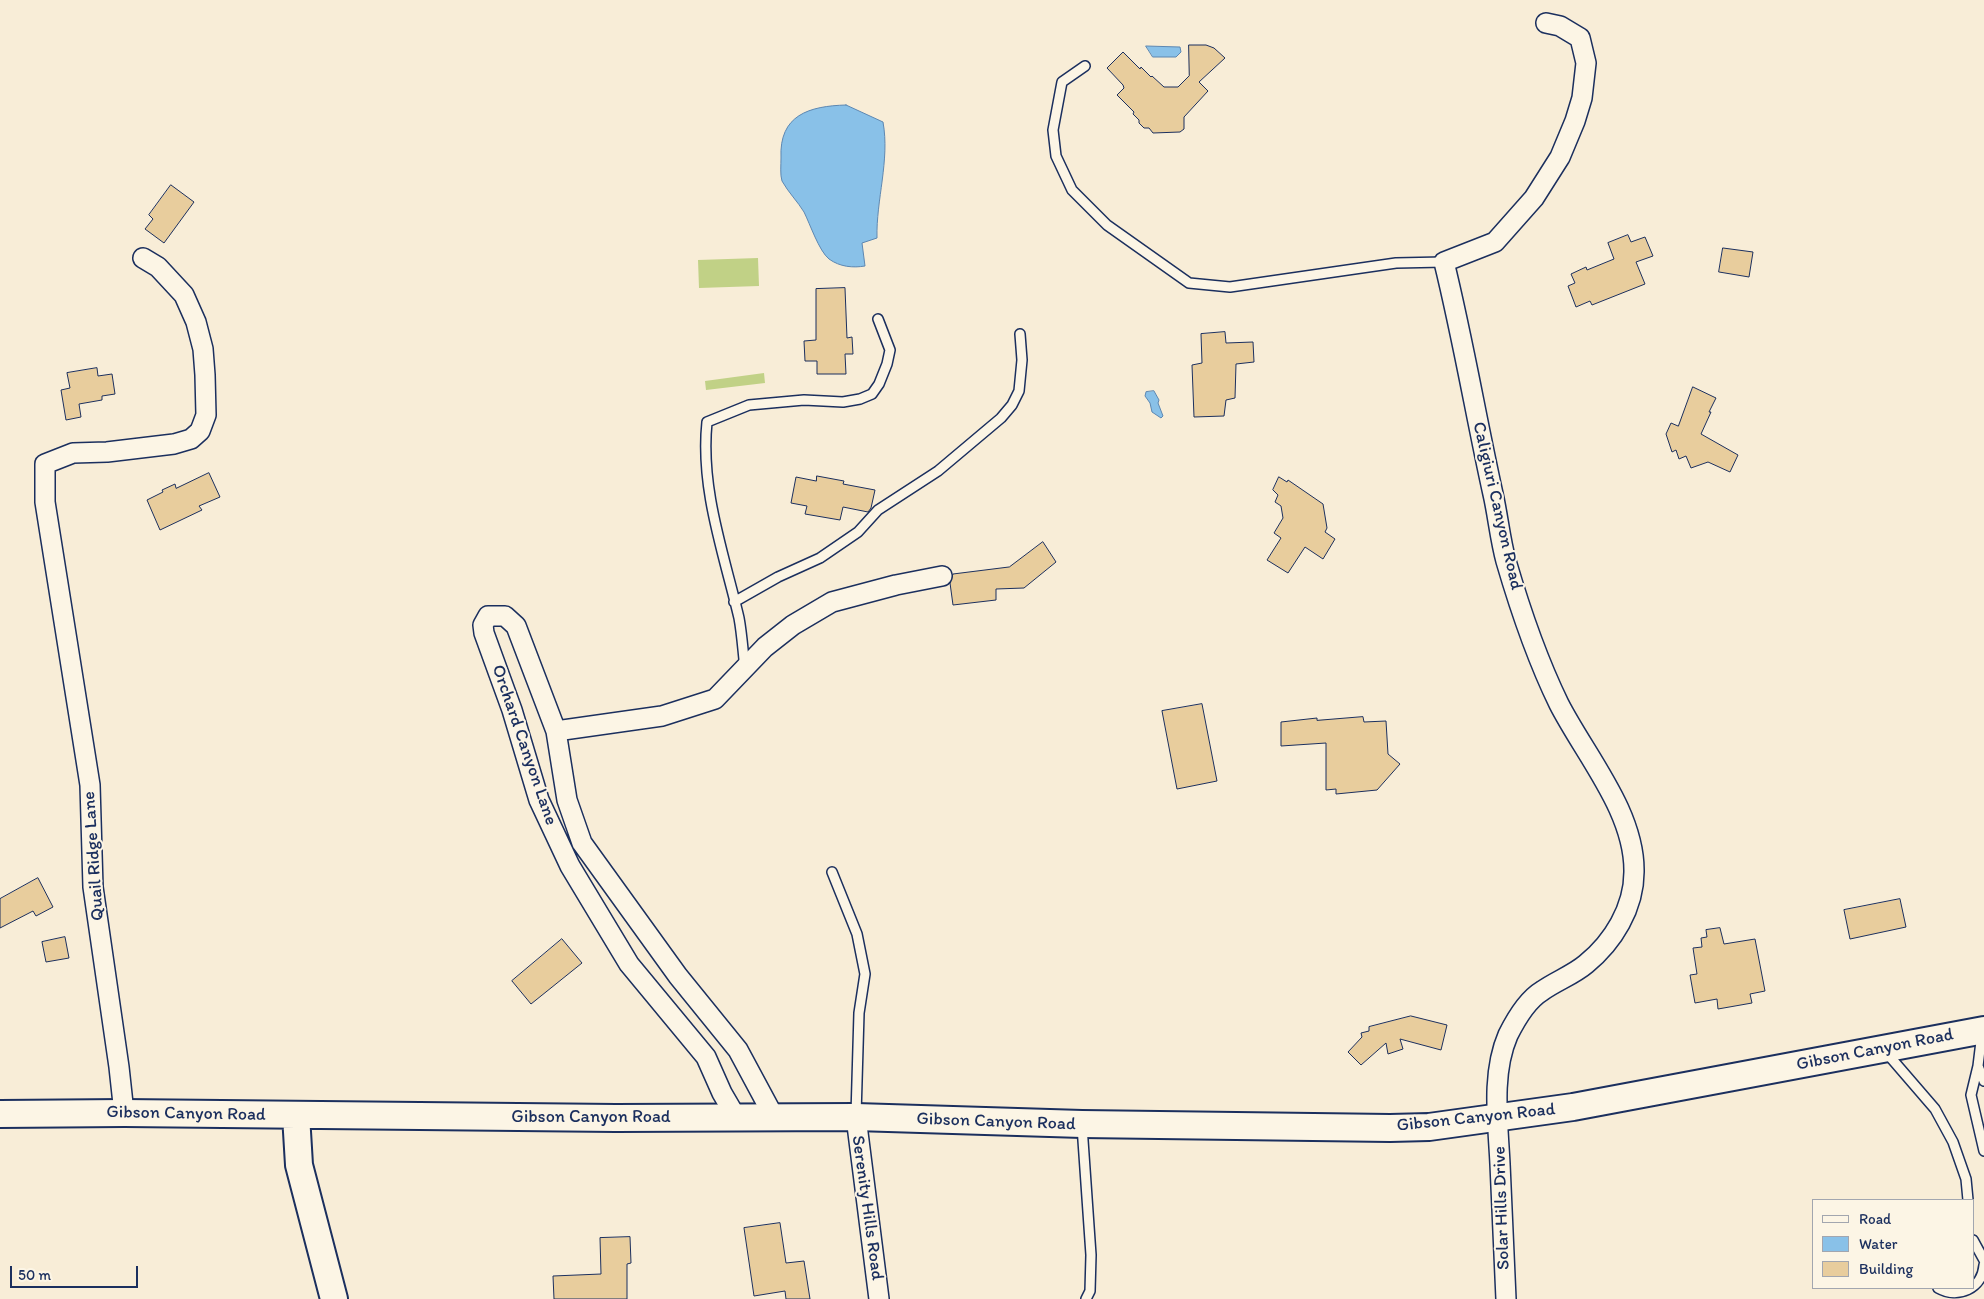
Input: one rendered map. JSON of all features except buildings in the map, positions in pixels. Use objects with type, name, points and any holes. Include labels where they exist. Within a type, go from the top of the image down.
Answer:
[{"type":"main road","name":"Gibson Canyon Road","points":[[0,1114],[124,1112],[616,1118],[774,1117],[1390,1128],[1429,1126],[1573,1107],[1983,1030]]},
{"type":"main road","points":[[296,1115],[299,1165],[334,1299]]},
{"type":"street","points":[[1444,262],[1495,242],[1534,198],[1564,148],[1582,98],[1586,63],[1580,38],[1560,26],[1546,23]]},
{"type":"street","name":"Quail Ridge Lane","points":[[124,1112],[120,1067],[93,887],[90,785],[66,642],[62,599],[46,502],[45,464],[73,453],[107,452],[174,444],[191,439],[200,431],[206,415],[203,349],[196,322],[184,295],[158,267],[142,258]]},
{"type":"street","name":"Caligiuri Canyon Road","points":[[1444,262],[1455,306],[1506,560],[1536,651],[1560,704],[1619,809],[1630,841],[1634,872],[1630,899],[1617,930],[1602,950],[1584,966],[1540,992],[1526,1006],[1516,1021],[1502,1052],[1499,1070],[1498,1118]]},
{"type":"street","name":"Orchard Canyon Lane","points":[[556,731],[662,716],[715,699],[765,647],[793,626],[832,602],[896,585],[942,576]]},
{"type":"street","name":"Orchard Canyon Lane","points":[[736,1117],[706,1057],[629,964],[570,866],[539,800],[512,710],[484,633],[483,625],[488,616],[506,616],[516,626],[556,731],[567,800],[582,842],[678,976],[738,1050],[774,1117]]},
{"type":"street","name":"Serenity Hills Road","points":[[856,1118],[879,1299]]},
{"type":"street","name":"Solar Hills Drive","points":[[1498,1118],[1506,1299]]},
{"type":"lane","points":[[1085,66],[1062,82],[1053,130],[1056,156],[1072,190],[1107,225],[1189,283],[1230,287],[1396,262],[1444,262]]},
{"type":"lane","points":[[745,668],[739,620],[716,531],[704,448],[707,422],[749,405],[804,400],[842,402],[860,399],[872,394],[879,384],[890,350],[878,319]]},
{"type":"lane","points":[[734,602],[778,577],[820,558],[858,532],[878,510],[938,471],[1001,418],[1012,406],[1019,390],[1022,360],[1020,334]]},
{"type":"lane","points":[[832,872],[857,934],[865,974],[859,1013],[856,1118]]},
{"type":"lane","points":[[1983,1030],[1978,1066],[1971,1095],[1984,1151]]},
{"type":"lane","points":[[1882,1048],[1935,1109],[1953,1142],[1966,1180],[1968,1199]]},
{"type":"lane","points":[[1978,1066],[1984,1081]]},
{"type":"lane","points":[[1082,1124],[1091,1255],[1090,1291],[1086,1299]]},
{"type":"lane","points":[[1974,1242],[1984,1260]]},
{"type":"lane","points":[[1974,1287],[1983,1275],[1984,1266]]},
{"type":"lane","points":[[1940,1289],[1946,1292],[1960,1292],[1969,1289]]},
{"type":"green space","points":[[758,258],[759,286],[699,288],[698,260]]},
{"type":"green space","points":[[764,373],[765,383],[706,390],[705,381]]},
{"type":"water","points":[[1146,46],[1180,47],[1181,52],[1176,57],[1153,57]]},
{"type":"water","points":[[846,105],[883,122],[885,136],[877,238],[862,243],[865,266],[860,267],[851,267],[833,262],[825,255],[804,212],[784,185],[781,176],[782,143],[785,132],[791,123],[809,111]]},
{"type":"water","points":[[1154,391],[1159,400],[1158,403],[1163,416],[1161,418],[1152,412],[1150,403],[1145,396],[1146,392]]}]
